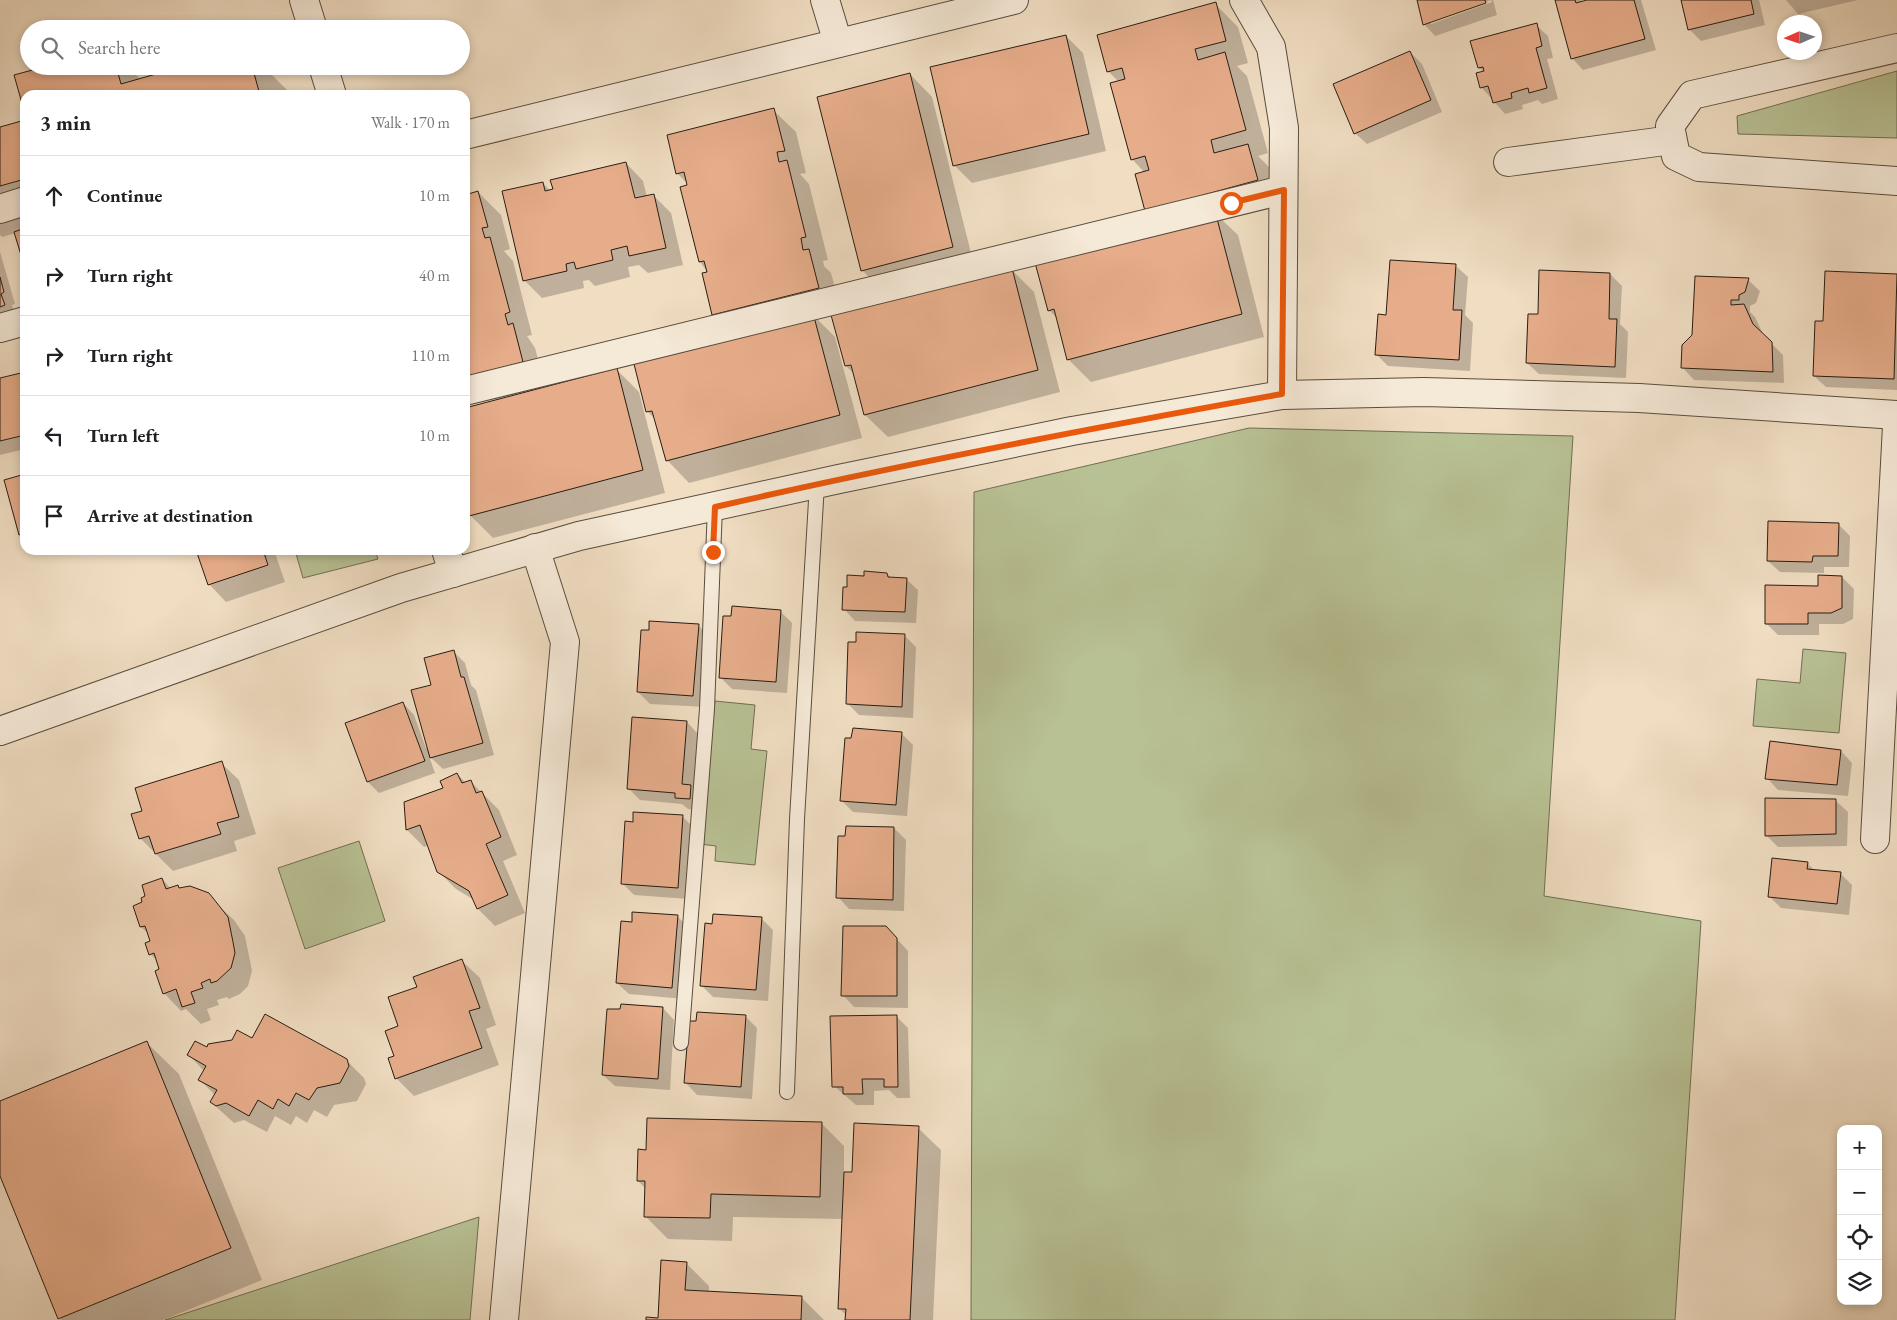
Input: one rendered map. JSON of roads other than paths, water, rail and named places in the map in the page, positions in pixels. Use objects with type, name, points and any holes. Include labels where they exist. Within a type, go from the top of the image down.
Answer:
[{"type":"street","points":[[304,0],[310,20]]},
{"type":"street","points":[[825,0],[838,43]]},
{"type":"street","points":[[470,134],[1014,0]]},
{"type":"street","points":[[1244,0],[1271,47],[1284,128],[1282,394]]},
{"type":"street","points":[[1897,48],[1692,95],[1670,126],[1676,156],[1699,167],[1897,182]]},
{"type":"street","points":[[326,75],[330,90]]},
{"type":"street","points":[[1508,162],[1672,140]]},
{"type":"street","points":[[470,390],[1284,190]]},
{"type":"street","points":[[0,209],[20,203]]},
{"type":"street","points":[[0,328],[20,322]]},
{"type":"street","points":[[0,731],[392,591],[449,562],[535,548],[817,484],[1072,431],[1282,394],[1424,392],[1639,398],[1897,415]]},
{"type":"street","points":[[1875,839],[1897,426]]},
{"type":"street","points":[[504,1320],[565,642],[535,548]]},
{"type":"lane","points":[[787,1092],[797,819],[817,484]]},
{"type":"lane","points":[[681,1043],[707,709],[715,507]]}]
